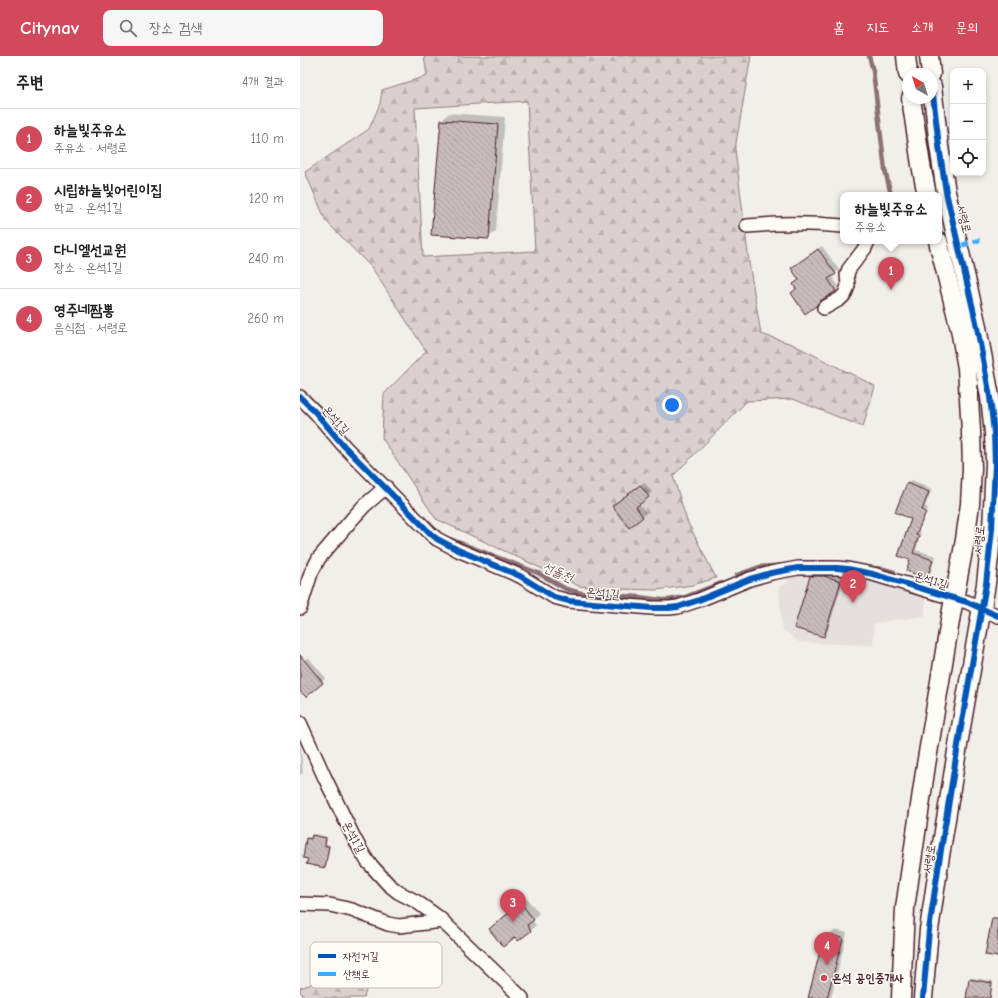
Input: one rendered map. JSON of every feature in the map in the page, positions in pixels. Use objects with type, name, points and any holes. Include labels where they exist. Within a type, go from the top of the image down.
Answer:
[{"type":"street","points":[[906,56],[907,68]]},
{"type":"street","points":[[930,56],[931,68]]},
{"type":"street","points":[[912,104],[926,192]]},
{"type":"street","name":"서령로","points":[[901,998],[904,908],[938,698],[986,584],[991,536],[995,464],[994,434],[990,397],[976,322],[946,192],[934,104]]},
{"type":"street","points":[[747,226],[787,224],[826,224],[840,226]]},
{"type":"street","points":[[824,308],[840,299],[845,294],[848,286],[847,274],[849,269],[867,244]]},
{"type":"street","name":"서령로","points":[[923,998],[929,930],[942,841],[966,701],[976,606],[966,534],[970,504],[972,469],[966,368],[960,329],[939,244]]},
{"type":"street","name":"온석1길","points":[[300,397],[316,413],[344,446],[386,487],[420,524],[437,539],[475,558],[510,571],[549,595],[562,600],[652,608],[674,607],[699,600],[761,575],[788,570],[837,568],[873,574],[976,606]]},
{"type":"street","points":[[300,608],[311,573],[322,553],[356,515],[386,487]]},
{"type":"street","points":[[966,534],[991,536]]},
{"type":"street","points":[[938,698],[966,701]]},
{"type":"street","name":"온석1길","points":[[300,723],[324,778],[360,851],[368,862],[393,888],[406,897],[417,902],[443,921],[522,998]]},
{"type":"street","points":[[300,904],[330,905],[344,908],[388,924],[399,926],[443,921]]},
{"type":"street","points":[[890,998],[902,972]]},
{"type":"shaded area","points":[[820,569],[926,591],[925,616],[874,623],[873,645],[799,642],[782,629],[779,586],[788,583],[786,577],[793,574]]},
{"type":"green space","points":[[424,56],[751,56],[735,149],[749,262],[761,334],[792,344],[875,386],[863,427],[793,399],[747,401],[673,476],[687,521],[716,578],[693,585],[656,590],[579,586],[436,519],[382,438],[384,394],[426,351],[372,268],[326,221],[305,172],[369,129],[380,104],[382,90],[427,76]],"holes":[[[527,101],[535,251],[423,257],[415,108]]]},
{"type":"green space","points":[[310,985],[310,988],[366,988],[364,998],[305,998],[300,991],[300,988]]},
{"type":"building","points":[[441,120],[498,124],[489,239],[431,235]]},
{"type":"building","points":[[818,249],[836,274],[828,279],[836,291],[820,301],[805,314],[791,293],[796,289],[793,284],[799,280],[791,268]]},
{"type":"building","points":[[907,483],[929,492],[922,510],[926,512],[916,535],[919,536],[913,553],[933,560],[927,578],[906,571],[910,560],[898,556],[911,519],[895,512]]},
{"type":"building","points":[[640,485],[649,497],[636,507],[643,517],[629,528],[612,506]]},
{"type":"building","points":[[810,576],[824,576],[841,581],[824,637],[794,628]]},
{"type":"building","points":[[300,655],[323,683],[306,697],[300,691]]},
{"type":"building","points":[[312,835],[326,838],[325,846],[329,846],[325,868],[306,864],[308,859],[303,858],[306,838],[311,839]]},
{"type":"building","points":[[521,903],[534,920],[527,925],[531,931],[518,941],[515,937],[503,947],[489,929]]},
{"type":"building","points":[[992,918],[998,918],[998,957],[985,955]]},
{"type":"building","points":[[829,935],[843,938],[827,998],[808,998],[823,940],[828,942]]},
{"type":"building","points":[[969,979],[992,983],[990,998],[966,998]]},
{"type":"waterway","points":[[869,56],[873,71],[885,170],[890,192]]},
{"type":"waterway","name":"선돌천","points":[[450,539],[538,573],[566,589],[581,593],[669,600],[685,597],[721,583]]},
{"type":"waterway","name":"선돌천","points":[[737,575],[759,567],[784,565]]},
{"type":"waterway","name":"선돌천","points":[[865,567],[884,569],[894,572]]},
{"type":"marked path","points":[[959,246],[980,240]]},
{"type":"cycle path","points":[[923,998],[929,930],[940,856],[986,584],[992,529],[995,464],[994,433],[990,397],[976,322],[946,192],[934,104]]},
{"type":"cycle path","points":[[300,397],[316,413],[344,446],[437,539],[458,550],[520,576],[554,597],[569,601],[669,608],[678,607],[699,600],[750,579],[771,573],[798,568],[837,568],[873,574],[967,602],[998,616]]},
{"type":"place","name":"하늘빛주유소","points":[[891,290]]},
{"type":"place","name":"시립하늘빛어린이집","points":[[853,603]]},
{"type":"place","name":"다니엘선교원","points":[[513,922]]},
{"type":"place","name":"영주네짬뽕","points":[[827,965]]},
{"type":"place","name":"온석 공인중개사","points":[[824,978]]}]
